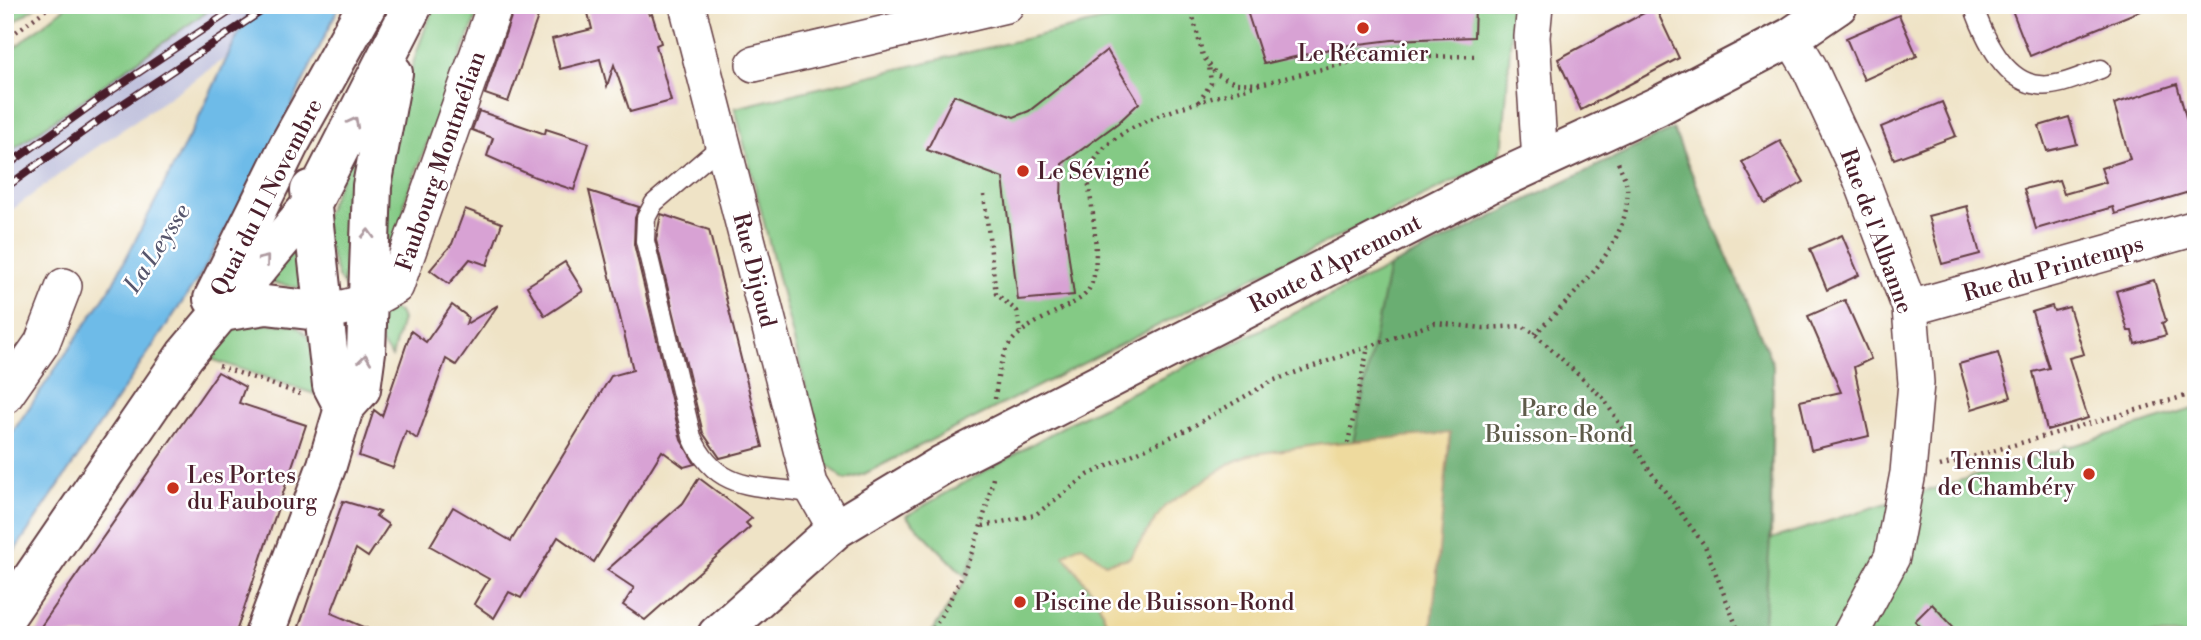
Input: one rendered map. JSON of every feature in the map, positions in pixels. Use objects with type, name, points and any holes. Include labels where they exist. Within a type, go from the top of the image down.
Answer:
[{"type":"main road","name":"Quai du 11 Novembre","points":[[185,355],[289,145],[367,5]]},
{"type":"main road","name":"Route d'Apremont","points":[[716,635],[836,530],[942,466],[1329,264],[1607,131],[1791,37],[1839,5]]},
{"type":"main road","name":"Quai du 11 Novembre","points":[[5,618],[185,355],[311,205],[406,21]]},
{"type":"main road","name":"Faubourg Montmélian","points":[[264,635],[327,465],[344,408],[361,389],[372,186],[406,21]]},
{"type":"main road","name":"Quai du 11 Novembre","points":[[311,205],[310,182],[319,130],[349,40]]},
{"type":"main road","points":[[311,205],[326,312],[332,385],[344,408]]},
{"type":"main road","name":"Faubourg Montmélian","points":[[222,312],[265,305],[326,312]]},
{"type":"street","name":"Faubourg Montmélian","points":[[326,312],[367,302],[396,286],[495,5]]},
{"type":"street","name":"Rue Dijoud","points":[[687,5],[810,484],[836,530]]},
{"type":"street","points":[[754,64],[1006,5]]},
{"type":"street","points":[[1535,5],[1532,37],[1540,161]]},
{"type":"street","name":"Rue de l'Albanne","points":[[1791,37],[1809,66],[1861,179],[1910,309],[1916,383],[1908,473],[1892,557],[1850,635]]},
{"type":"street","name":"Rue du Printemps","points":[[1910,309],[2196,228]]},
{"type":"street","points":[[5,396],[42,342],[64,286]]},
{"type":"lane","points":[[1973,5],[1998,59],[2024,79],[2039,85],[2070,80],[2101,69]]},
{"type":"lane","points":[[723,144],[654,203],[646,218],[645,241],[692,438],[701,457],[712,470],[728,479],[757,487],[816,494]]},
{"type":"path","points":[[5,40],[52,5]]},
{"type":"path","points":[[1190,5],[1203,56],[1216,74],[1235,83],[1260,84]]},
{"type":"path","points":[[930,635],[965,576],[983,526],[997,458],[977,418],[995,405],[999,363],[1008,345],[1020,332],[1076,302],[1089,289],[1094,265],[1095,233],[1089,177],[1096,158],[1109,144],[1141,121],[1260,84],[1368,58],[1478,56]]},
{"type":"path","points":[[1197,105],[1211,83],[1209,65]]},
{"type":"path","points":[[1535,334],[1609,251],[1628,202],[1627,184],[1607,131]]},
{"type":"path","points":[[984,195],[996,295],[1017,311],[1020,332]]},
{"type":"path","points":[[983,526],[1035,515],[1088,475],[1188,429],[1272,380],[1435,323],[1483,328],[1522,326],[1535,334],[1603,398],[1650,471],[1705,546],[1740,635]]},
{"type":"path","points":[[1348,443],[1368,347]]},
{"type":"path","points":[[185,355],[344,408]]},
{"type":"path","points":[[1908,473],[2075,429],[2196,393]]},
{"type":"shaded area","points":[[216,5],[266,5],[246,44],[84,156],[5,215],[5,155]]},
{"type":"green space","points":[[5,5],[38,5],[5,29]]},
{"type":"green space","points":[[68,5],[216,5],[5,155],[5,55]]},
{"type":"green space","points":[[435,5],[481,5],[405,200],[401,237],[389,268],[386,211],[391,155],[409,76]]},
{"type":"green space","points":[[1167,5],[1513,5],[1503,143],[1498,157],[1487,166],[1272,268],[864,474],[845,480],[825,463],[735,108]]},
{"type":"green space","points":[[371,110],[352,287],[347,290],[338,277],[321,224]]},
{"type":"green space","name":"Parc de Buisson-Rond","points":[[1673,129],[1773,365],[1771,539],[2062,449],[2066,445],[2069,447],[2196,408],[2196,635],[930,635],[968,576],[978,548],[965,576],[906,516],[1073,421]]},
{"type":"green space","points":[[1673,129],[1773,365],[1770,540],[1763,635],[1430,635],[1450,434],[1353,443],[1389,267]]},
{"type":"green space","points":[[299,242],[309,290],[265,281]]},
{"type":"green space","points":[[391,309],[399,312],[402,319],[392,357],[381,343],[379,312]]},
{"type":"green space","points":[[226,324],[294,324],[309,337],[326,398],[202,356]]},
{"type":"sand","points":[[1450,433],[1431,635],[1115,635],[1108,626],[1096,597],[1064,555],[1081,545],[1105,563],[1129,558],[1165,506],[1231,463],[1249,455],[1323,444]]},
{"type":"water","name":"La Leysse","points":[[252,5],[340,5],[274,142],[202,273],[5,565],[5,443],[111,287],[198,119]]},
{"type":"building","points":[[515,5],[542,5],[508,102],[485,94]]},
{"type":"building","points":[[586,5],[646,5],[649,15],[652,14],[661,43],[656,45],[671,101],[630,112],[614,65],[607,86],[600,59],[560,69],[552,39],[592,29]]},
{"type":"building","name":"Le Récamier","points":[[1245,5],[1475,5],[1474,37],[1392,40],[1343,46],[1264,64]]},
{"type":"building","points":[[2010,5],[2152,5],[2152,6],[2030,56]]},
{"type":"building","points":[[1655,7],[1679,58],[1581,110],[1558,59]]},
{"type":"building","points":[[1899,15],[1917,56],[1864,80],[1846,38]]},
{"type":"building","name":"Le Sévigné","points":[[1107,50],[1139,103],[1118,123],[1062,164],[1061,200],[1074,295],[1018,300],[1003,178],[927,150],[954,95],[1014,117],[1029,111]]},
{"type":"building","points":[[2177,84],[2190,132],[2196,130],[2196,190],[2115,214],[2113,207],[2036,229],[2024,189],[2059,180],[2064,194],[2106,182],[2101,168],[2130,159],[2114,104]]},
{"type":"building","points":[[1942,102],[1956,136],[1894,159],[1881,127]]},
{"type":"building","points":[[479,111],[545,134],[546,129],[589,143],[574,190],[487,156],[493,138],[472,130]]},
{"type":"building","points":[[2069,117],[2077,144],[2047,151],[2039,126]]},
{"type":"building","points":[[1780,141],[1804,182],[1765,204],[1742,162]]},
{"type":"building","points":[[589,191],[639,207],[635,218],[634,244],[681,440],[695,464],[684,467],[662,451],[594,562],[558,537],[521,598],[509,592],[494,618],[474,604],[489,579],[430,546],[453,507],[511,541],[611,376],[633,370]]},
{"type":"building","points":[[1967,206],[1980,254],[1942,264],[1928,216]]},
{"type":"building","points":[[465,209],[502,223],[487,265],[470,259],[449,284],[430,270],[452,244]]},
{"type":"building","points":[[661,214],[709,230],[763,447],[720,458],[703,433],[656,240]]},
{"type":"building","points":[[1842,235],[1859,275],[1827,290],[1810,249]]},
{"type":"building","points":[[565,262],[583,291],[545,316],[527,286]]},
{"type":"building","points":[[2154,280],[2166,321],[2162,323],[2166,335],[2135,344],[2132,331],[2128,331],[2116,291]]},
{"type":"building","points":[[1845,300],[1871,359],[1854,367],[1869,436],[1811,450],[1800,401],[1841,392],[1808,316]]},
{"type":"building","points":[[452,305],[468,317],[466,324],[498,305],[456,365],[446,359],[417,439],[406,431],[393,468],[359,456],[374,410],[382,416],[411,331],[426,342]]},
{"type":"building","points":[[2052,306],[2054,311],[2069,307],[2084,354],[2069,358],[2088,418],[2047,430],[2033,372],[2049,368],[2032,312]]},
{"type":"building","points":[[1998,353],[2011,397],[1972,409],[1959,364]]},
{"type":"building","name":"Les Portes du Faubourg","points":[[218,372],[245,387],[239,403],[306,425],[235,635],[35,635]]},
{"type":"building","points":[[699,478],[752,518],[746,523],[750,527],[645,620],[623,605],[634,588],[607,570],[683,503]]},
{"type":"building","points":[[343,501],[380,512],[376,516],[389,525],[368,557],[356,549],[331,613],[383,635],[296,635]]},
{"type":"building","points":[[1932,604],[1961,635],[1929,635],[1915,621]]},
{"type":"railway","points":[[5,167],[105,95],[240,5]]},
{"type":"railway","points":[[5,188],[115,109],[271,5]]},
{"type":"place","name":"Le Récamier","points":[[1363,28]]},
{"type":"place","name":"Le Sévigné","points":[[1023,171]]},
{"type":"place","name":"Tennis Club de Chambéry","points":[[2089,474]]},
{"type":"place","name":"Les Portes du Faubourg","points":[[173,488]]},
{"type":"place","name":"Piscine de Buisson-Rond","points":[[1020,602]]}]
